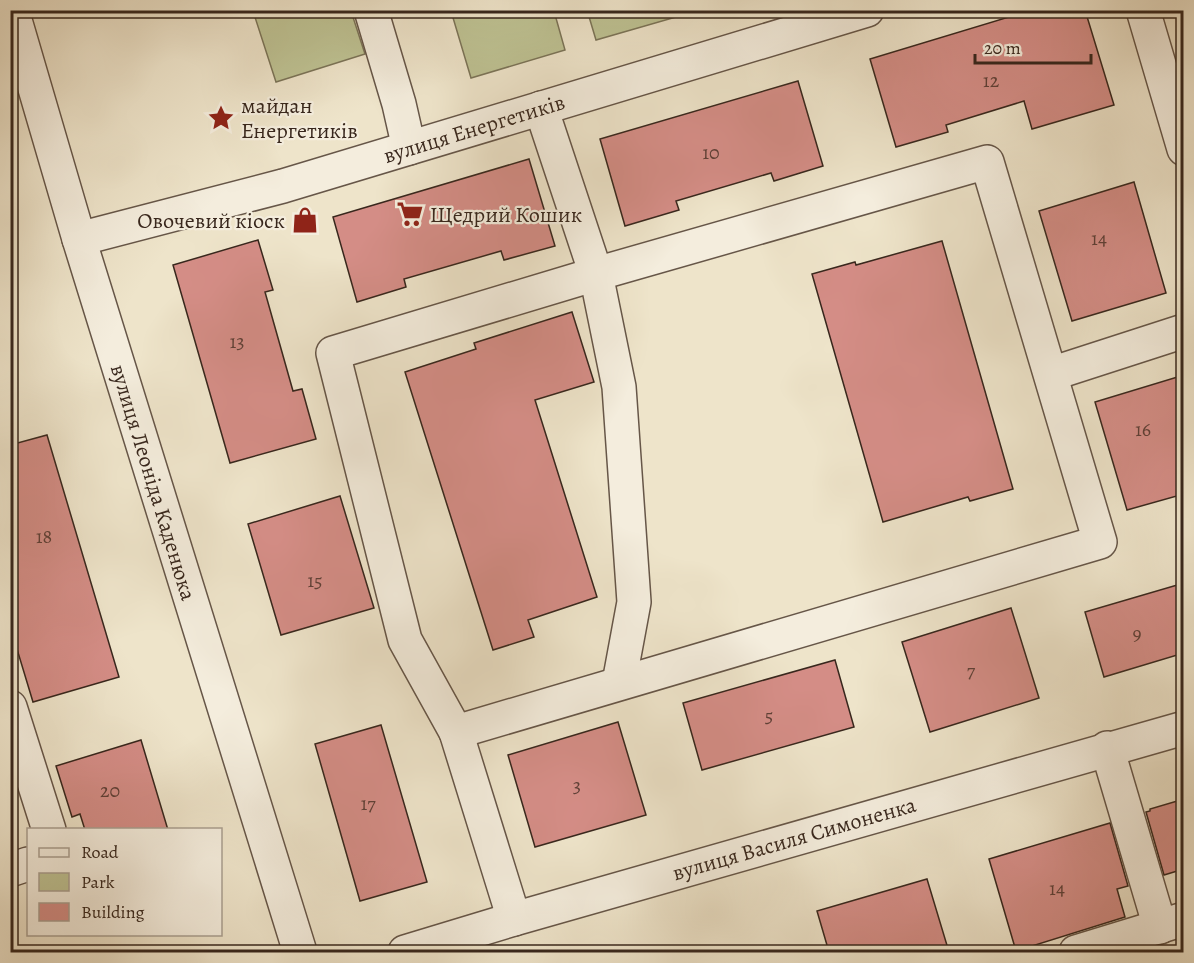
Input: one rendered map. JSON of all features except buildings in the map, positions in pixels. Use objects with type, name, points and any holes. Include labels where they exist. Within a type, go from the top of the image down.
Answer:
[{"type":"street","name":"вулиця Леоніда Каденюка","points":[[12,10],[17,58],[79,239],[300,952]]},
{"type":"street","points":[[371,10],[399,104],[409,148]]},
{"type":"street","name":"вулиця Енергетиків","points":[[79,239],[283,186],[867,10]]},
{"type":"street","points":[[1143,10],[1184,149]]},
{"type":"street","points":[[541,108],[596,274],[619,387],[634,602],[619,683]]},
{"type":"street","points":[[456,732],[1100,542],[987,162],[596,274],[333,353],[405,640],[456,732],[514,918]]},
{"type":"street","points":[[1051,374],[1184,331]]},
{"type":"street","points":[[10,707],[48,828]]},
{"type":"street","name":"вулиця Василя Симоненка","points":[[408,952],[514,918],[1184,728]]},
{"type":"street","points":[[1076,952],[1172,923],[1107,748]]},
{"type":"street","points":[[10,870],[27,864]]},
{"type":"green space","points":[[587,10],[697,10],[697,11],[596,40]]},
{"type":"green space","points":[[253,11],[351,11],[365,54],[276,82]]},
{"type":"green space","points":[[451,11],[554,11],[565,50],[471,78]]},
{"type":"place","name":"майдан Енергетиків","points":[[221,118]]},
{"type":"place","name":"Щедрий Кошик","points":[[410,214]]},
{"type":"place","name":"Овочевий кіоск","points":[[305,220]]}]
